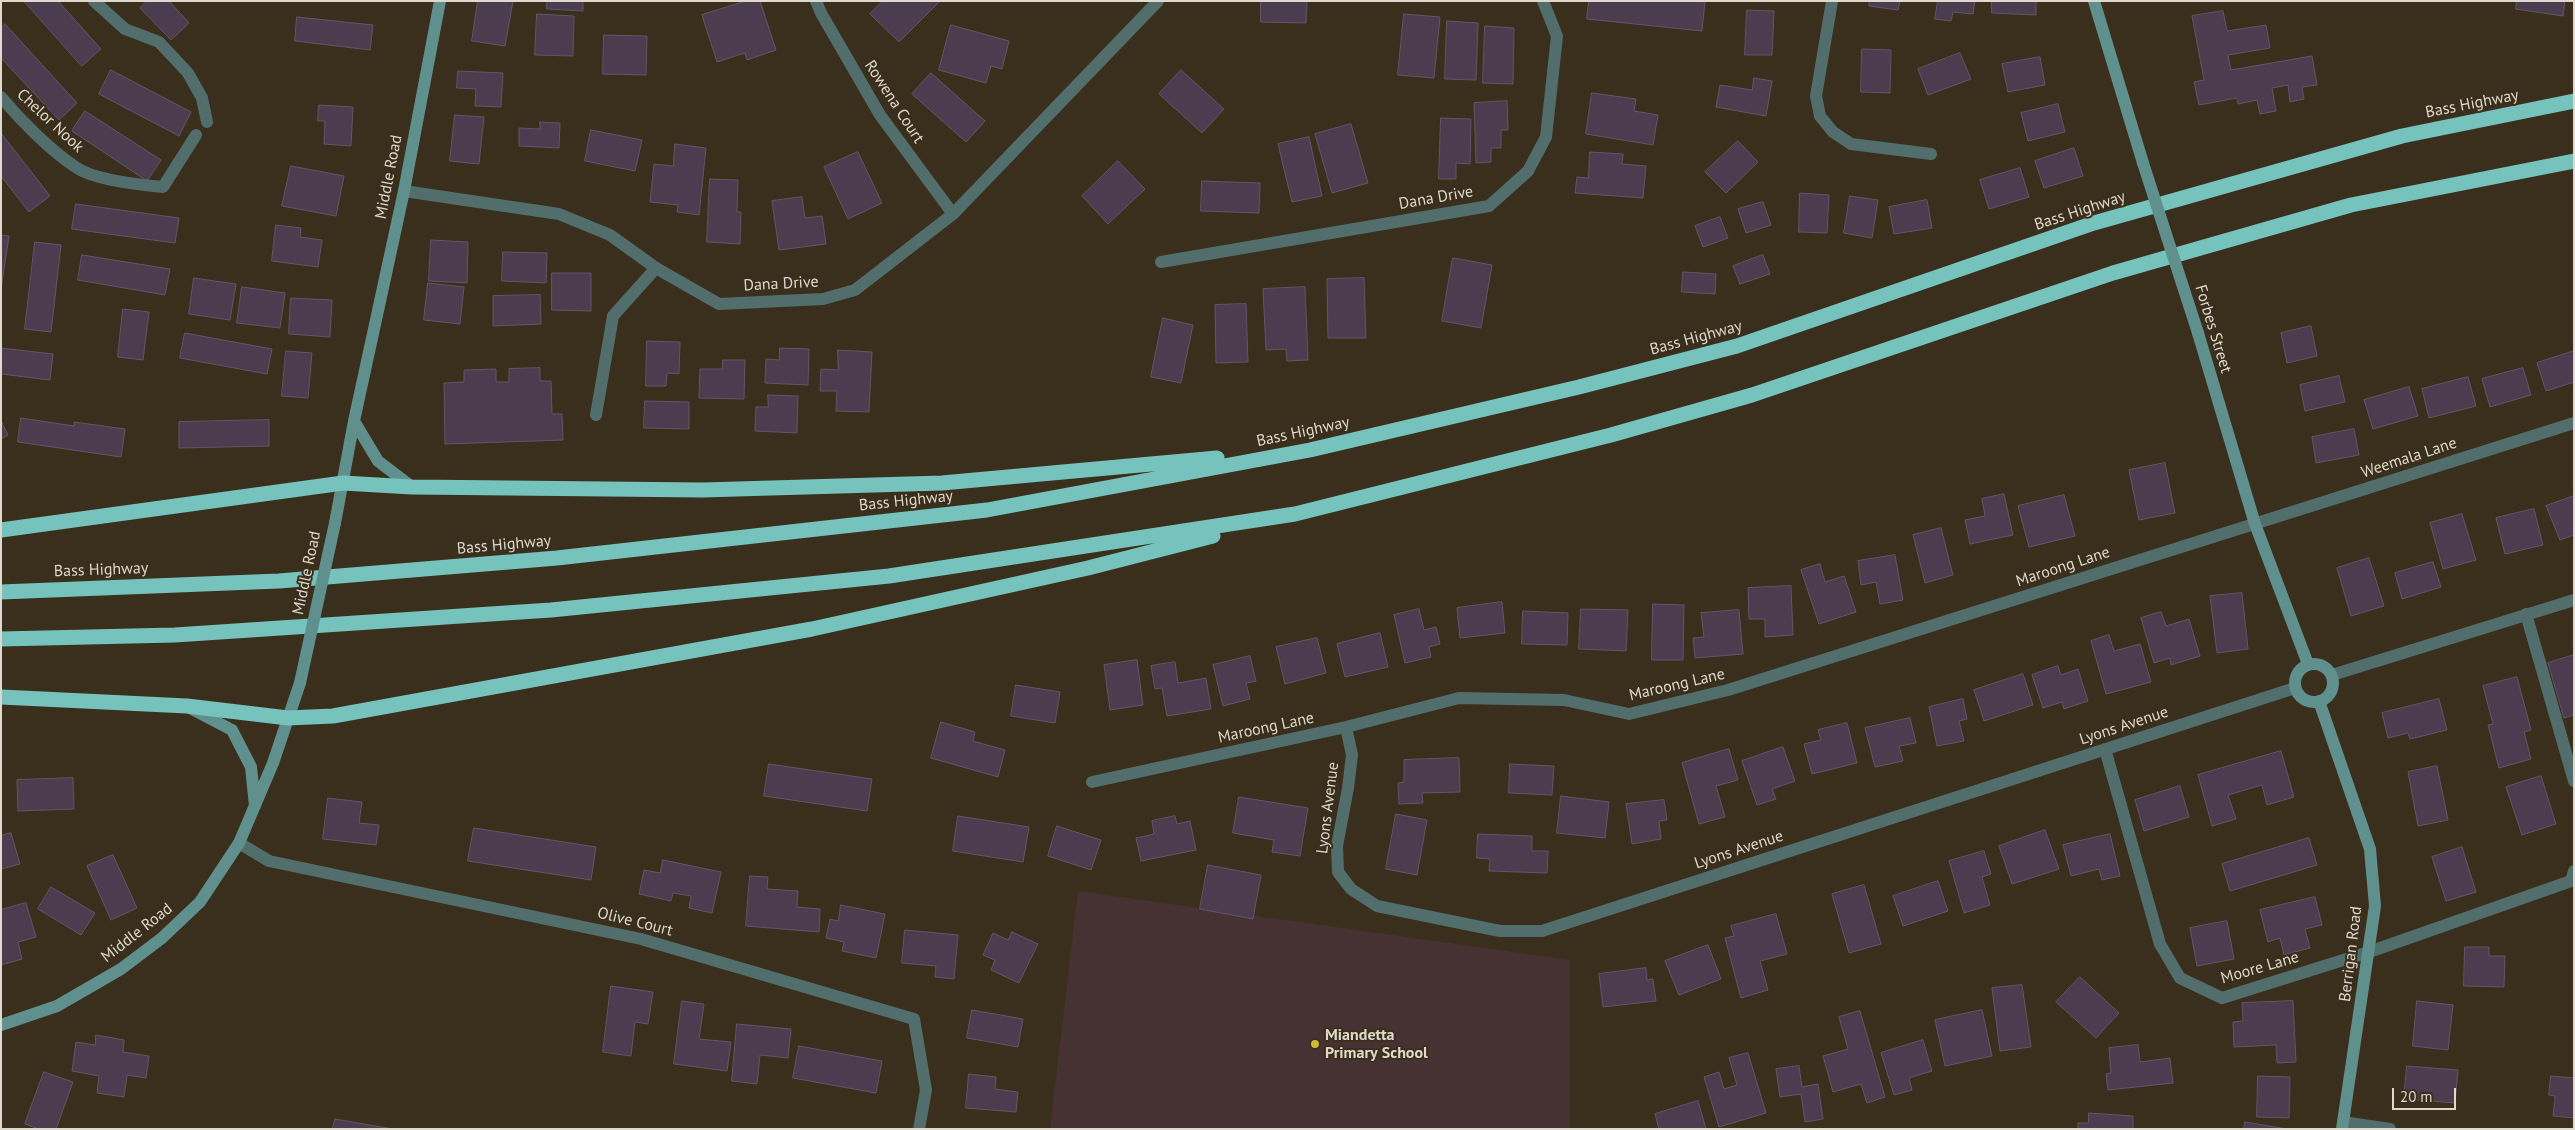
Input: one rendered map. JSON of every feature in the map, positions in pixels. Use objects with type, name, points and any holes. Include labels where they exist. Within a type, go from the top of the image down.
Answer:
[{"type":"highway","name":"Bass Highway","points":[[1,592],[279,581],[557,558],[987,510],[1310,450],[1579,387],[1737,346],[2094,223],[2402,136],[2574,101]]},
{"type":"highway","points":[[1,696],[188,706],[288,718],[333,716],[812,629],[1088,568],[1611,435],[1724,403],[2113,273],[2351,205],[2574,161]]},
{"type":"highway","points":[[1,530],[343,483],[412,486],[703,490],[942,483],[1310,450]]},
{"type":"highway","points":[[1,639],[175,635],[560,609],[889,576],[1296,514]]},
{"type":"main road","name":"Middle Road","points":[[1,1025],[56,1006],[121,969],[162,938],[200,902],[239,843],[255,808],[300,683],[404,191],[440,1]]},
{"type":"main road","name":"Forbes Street","points":[[2094,1],[2143,163],[2198,333],[2255,524],[2308,664]]},
{"type":"main road","points":[[354,421],[378,461],[412,486]]},
{"type":"main road","points":[[2308,664],[2319,664],[2332,675],[2333,688],[2330,694],[2319,702],[2307,701],[2295,688],[2295,677],[2308,664]]},
{"type":"main road","name":"Berrigan Road","points":[[2319,702],[2370,849],[2375,906],[2342,1125]]},
{"type":"main road","points":[[188,706],[232,730],[250,767],[255,808]]},
{"type":"street","points":[[94,1],[125,29],[159,42],[188,73],[202,98],[207,122]]},
{"type":"street","name":"Rowena Court","points":[[816,1],[821,13],[880,115],[953,214]]},
{"type":"street","name":"Dana Drive","points":[[404,191],[559,214],[610,235],[656,268],[719,304],[823,299],[855,290],[953,214],[1158,1]]},
{"type":"street","name":"Dana Drive","points":[[1161,262],[1490,206],[1528,171],[1546,137],[1557,36],[1543,1]]},
{"type":"street","points":[[1832,1],[1816,96],[1820,116],[1833,132],[1852,144],[1931,154]]},
{"type":"street","name":"Chelor Nook","points":[[1,97],[20,119],[78,169],[127,184],[163,187],[196,135]]},
{"type":"street","points":[[596,415],[613,316],[656,268]]},
{"type":"street","name":"Weemala Lane","points":[[2255,524],[2574,423]]},
{"type":"street","name":"Maroong Lane","points":[[1092,782],[1346,727],[1459,698],[1564,700],[1629,714],[1728,690],[2255,524]]},
{"type":"street","points":[[2332,675],[2574,600]]},
{"type":"street","points":[[2526,614],[2574,781]]},
{"type":"street","name":"Lyons Avenue","points":[[1346,727],[1352,755],[1337,846],[1338,872],[1351,889],[1377,906],[1500,931],[1542,931],[2295,688]]},
{"type":"street","name":"Moore Lane","points":[[2105,749],[2160,944],[2180,978],[2222,998],[2369,952],[2571,880],[2574,871]]},
{"type":"street","name":"Olive Court","points":[[239,843],[268,861],[641,939],[914,1019],[926,1090],[919,1129]]},
{"type":"street","points":[[2342,1125],[2390,1129]]},
{"type":"shaded area","name":"Miandetta Primary School","points":[[1078,891],[1570,960],[1570,1129],[1050,1129]]},
{"type":"building","points":[[24,1],[58,1],[101,49],[82,66]]},
{"type":"building","points":[[147,1],[169,1],[189,23],[171,40],[140,8]]},
{"type":"building","points":[[478,1],[513,1],[505,46],[472,41]]},
{"type":"building","points":[[547,1],[583,1],[583,11],[547,9]]},
{"type":"building","points":[[746,1],[760,1],[776,50],[747,60],[745,53],[717,62],[702,15]]},
{"type":"building","points":[[883,1],[940,1],[899,42],[870,14]]},
{"type":"building","points":[[1261,1],[1307,1],[1306,23],[1261,22]]},
{"type":"building","points":[[1589,1],[1705,1],[1702,31],[1587,19]]},
{"type":"building","points":[[1870,1],[1900,1],[1898,10],[1869,6]]},
{"type":"building","points":[[1938,1],[1975,1],[1973,14],[1953,12],[1951,21],[1935,19]]},
{"type":"building","points":[[1992,1],[2036,1],[2036,15],[1992,13]]},
{"type":"building","points":[[2517,1],[2565,1],[2563,16],[2516,9]]},
{"type":"building","points":[[1747,10],[1774,11],[1772,55],[1745,55]]},
{"type":"building","points":[[2223,11],[2227,31],[2266,25],[2270,48],[2228,55],[2231,70],[2312,56],[2317,85],[2302,87],[2304,99],[2290,102],[2288,85],[2272,88],[2276,111],[2260,114],[2257,100],[2238,104],[2237,98],[2199,105],[2194,82],[2204,80],[2192,16]]},
{"type":"building","points":[[537,14],[574,16],[573,56],[535,55]]},
{"type":"building","points":[[1404,14],[1440,17],[1434,78],[1398,75]]},
{"type":"building","points":[[297,17],[373,25],[370,50],[295,41]]},
{"type":"building","points":[[1447,21],[1478,23],[1476,80],[1445,79]]},
{"type":"building","points":[[5,24],[77,103],[59,120],[1,58],[1,28]]},
{"type":"building","points":[[951,25],[1009,41],[1002,69],[991,66],[986,83],[939,70]]},
{"type":"building","points":[[1485,26],[1514,28],[1513,84],[1483,83]]},
{"type":"building","points":[[604,35],[647,36],[646,75],[603,74]]},
{"type":"building","points":[[1862,49],[1891,50],[1890,93],[1861,92]]},
{"type":"building","points":[[1960,53],[1971,79],[1928,95],[1918,69]]},
{"type":"building","points":[[2040,57],[2045,85],[2008,92],[2002,64]]},
{"type":"building","points":[[111,70],[191,112],[179,136],[99,94]]},
{"type":"building","points":[[1181,70],[1224,109],[1202,133],[1159,94]]},
{"type":"building","points":[[458,71],[503,73],[501,107],[475,106],[476,89],[457,88]]},
{"type":"building","points":[[931,73],[985,121],[966,142],[912,94]]},
{"type":"building","points":[[1754,78],[1772,81],[1766,116],[1716,107],[1720,85],[1752,90]]},
{"type":"building","points":[[1592,93],[1636,99],[1634,111],[1658,115],[1653,145],[1586,134]]},
{"type":"building","points":[[1507,101],[1508,130],[1501,130],[1501,148],[1491,148],[1491,162],[1476,163],[1474,103]]},
{"type":"building","points":[[2058,104],[2065,132],[2028,141],[2021,113]]},
{"type":"building","points":[[319,105],[353,107],[351,146],[324,144],[325,121],[318,121]]},
{"type":"building","points":[[85,111],[161,160],[147,181],[72,131]]},
{"type":"building","points":[[455,115],[484,117],[479,164],[450,161]]},
{"type":"building","points":[[1441,118],[1471,119],[1470,164],[1456,163],[1456,179],[1439,179]]},
{"type":"building","points":[[540,122],[560,123],[559,148],[519,146],[519,128],[540,129]]},
{"type":"building","points":[[1351,124],[1368,183],[1332,193],[1315,134]]},
{"type":"building","points":[[591,130],[642,140],[635,171],[585,161]]},
{"type":"building","points":[[1,133],[50,196],[29,212],[1,176]]},
{"type":"building","points":[[1309,137],[1322,196],[1292,202],[1278,144]]},
{"type":"building","points":[[1738,141],[1758,162],[1726,193],[1705,172]]},
{"type":"building","points":[[675,144],[706,148],[699,215],[677,212],[678,205],[650,202],[654,164],[673,166]]},
{"type":"building","points":[[2074,148],[2083,176],[2044,188],[2035,161]]},
{"type":"building","points":[[858,152],[882,203],[848,219],[824,167]]},
{"type":"building","points":[[1590,152],[1623,154],[1622,164],[1646,166],[1643,198],[1575,193],[1577,177],[1588,178]]},
{"type":"building","points":[[1118,161],[1145,189],[1108,224],[1082,196]]},
{"type":"building","points":[[291,166],[344,176],[336,216],[282,206]]},
{"type":"building","points":[[2020,168],[2029,197],[1989,209],[1980,180]]},
{"type":"building","points":[[710,179],[738,180],[737,212],[741,212],[740,244],[707,242]]},
{"type":"building","points":[[1202,181],[1260,183],[1259,213],[1201,211]]},
{"type":"building","points":[[1800,193],[1829,195],[1827,233],[1799,232]]},
{"type":"building","points":[[1850,196],[1878,200],[1872,238],[1844,233]]},
{"type":"building","points":[[802,197],[805,218],[822,216],[826,244],[779,250],[772,201]]},
{"type":"building","points":[[1927,200],[1932,228],[1894,234],[1889,207]]},
{"type":"building","points":[[1763,202],[1771,225],[1746,233],[1738,209]]},
{"type":"building","points":[[76,204],[179,218],[175,243],[72,229]]},
{"type":"building","points":[[1720,217],[1728,238],[1703,247],[1695,226]]},
{"type":"building","points":[[276,225],[301,228],[300,237],[322,240],[318,267],[272,261]]},
{"type":"building","points":[[1,235],[9,236],[1,289]]},
{"type":"building","points":[[431,240],[468,242],[467,283],[429,281]]},
{"type":"building","points":[[35,242],[61,245],[51,332],[25,329]]},
{"type":"building","points":[[503,252],[547,253],[546,283],[502,281]]},
{"type":"building","points":[[82,255],[170,269],[165,295],[78,280]]},
{"type":"building","points":[[1763,255],[1770,274],[1740,284],[1733,266]]},
{"type":"building","points":[[1453,258],[1492,265],[1481,328],[1442,321]]},
{"type":"building","points":[[1683,272],[1716,274],[1715,294],[1682,292]]},
{"type":"building","points":[[552,273],[591,273],[591,311],[552,310]]},
{"type":"building","points":[[194,278],[236,284],[230,320],[189,314]]},
{"type":"building","points":[[1364,278],[1366,338],[1328,338],[1327,279]]},
{"type":"building","points":[[428,283],[464,287],[460,324],[424,320]]},
{"type":"building","points":[[242,287],[285,293],[280,328],[237,323]]},
{"type":"building","points":[[1305,287],[1308,360],[1287,361],[1286,349],[1266,350],[1263,289]]},
{"type":"building","points":[[540,295],[541,324],[493,326],[493,296]]},
{"type":"building","points":[[291,298],[332,300],[330,337],[289,334]]},
{"type":"building","points":[[1246,304],[1248,362],[1216,363],[1215,305]]},
{"type":"building","points":[[123,309],[149,312],[143,360],[118,357]]},
{"type":"building","points":[[1163,318],[1193,325],[1181,383],[1151,377]]},
{"type":"building","points":[[2311,326],[2317,356],[2287,363],[2281,333]]},
{"type":"building","points":[[185,333],[272,349],[267,374],[180,358]]},
{"type":"building","points":[[647,341],[680,342],[679,374],[667,373],[666,386],[646,386]]},
{"type":"building","points":[[1,348],[53,354],[50,380],[1,374]]},
{"type":"building","points":[[780,348],[809,349],[808,385],[765,383],[766,359],[779,360]]},
{"type":"building","points":[[838,350],[872,352],[869,412],[836,411],[837,391],[820,391],[821,369],[838,370]]},
{"type":"building","points":[[286,351],[312,353],[308,398],[282,396]]},
{"type":"building","points":[[2574,351],[2574,382],[2546,391],[2537,363]]},
{"type":"building","points":[[723,360],[745,360],[744,399],[699,398],[700,369],[722,369]]},
{"type":"building","points":[[540,368],[540,381],[551,381],[552,414],[562,414],[563,440],[445,444],[444,383],[464,382],[464,370],[496,369],[496,382],[509,382],[509,369]]},
{"type":"building","points":[[2523,368],[2531,395],[2490,407],[2482,379]]},
{"type":"building","points":[[2339,376],[2345,402],[2305,411],[2300,385]]},
{"type":"building","points":[[2468,377],[2476,406],[2429,418],[2422,389]]},
{"type":"building","points":[[2409,387],[2418,416],[2373,429],[2364,400]]},
{"type":"building","points":[[768,395],[798,396],[797,433],[755,431],[756,407],[768,407]]},
{"type":"building","points":[[645,401],[689,402],[689,429],[644,428]]},
{"type":"building","points":[[21,418],[74,426],[74,422],[125,429],[121,457],[18,442]]},
{"type":"building","points":[[269,420],[269,446],[179,448],[179,422]]},
{"type":"building","points":[[1,421],[8,435],[1,439]]},
{"type":"building","points":[[2354,429],[2359,455],[2316,463],[2312,437]]},
{"type":"building","points":[[2165,463],[2175,513],[2139,520],[2129,470]]},
{"type":"building","points":[[2004,494],[2013,535],[1970,544],[1965,520],[1985,516],[1982,499]]},
{"type":"building","points":[[2064,495],[2075,536],[2029,547],[2018,506]]},
{"type":"building","points":[[2574,496],[2574,535],[2560,540],[2546,506]]},
{"type":"building","points":[[2534,509],[2543,545],[2505,554],[2496,518]]},
{"type":"building","points":[[2462,514],[2476,560],[2443,569],[2430,523]]},
{"type":"building","points":[[1941,528],[1953,575],[1925,583],[1913,535]]},
{"type":"building","points":[[1895,555],[1903,600],[1880,604],[1876,582],[1861,585],[1858,561]]},
{"type":"building","points":[[2369,558],[2384,606],[2351,616],[2337,568]]},
{"type":"building","points":[[2433,562],[2441,587],[2402,599],[2395,573]]},
{"type":"building","points":[[1820,564],[1825,582],[1844,576],[1856,612],[1819,624],[1801,570]]},
{"type":"building","points":[[1791,586],[1793,635],[1765,637],[1765,619],[1749,619],[1748,588]]},
{"type":"building","points":[[2242,593],[2248,649],[2217,653],[2210,596]]},
{"type":"building","points":[[1502,602],[1505,633],[1460,638],[1457,608]]},
{"type":"building","points":[[1653,604],[1684,605],[1683,660],[1652,660]]},
{"type":"building","points":[[1419,609],[1424,630],[1436,627],[1440,644],[1429,647],[1431,657],[1405,663],[1394,615]]},
{"type":"building","points":[[1581,609],[1628,610],[1626,651],[1579,649]]},
{"type":"building","points":[[1739,610],[1743,654],[1695,658],[1693,638],[1704,637],[1701,613]]},
{"type":"building","points":[[1523,611],[1568,613],[1567,645],[1522,644]]},
{"type":"building","points":[[2161,612],[2166,626],[2189,619],[2200,656],[2171,665],[2170,658],[2154,663],[2141,618]]},
{"type":"building","points":[[1380,633],[1388,667],[1345,677],[1337,644]]},
{"type":"building","points":[[2109,635],[2114,651],[2140,644],[2151,682],[2106,694],[2091,641]]},
{"type":"building","points":[[1317,638],[1326,673],[1285,684],[1276,647]]},
{"type":"building","points":[[2574,655],[2574,715],[2564,718],[2548,663]]},
{"type":"building","points":[[1250,656],[1256,681],[1246,683],[1250,699],[1223,706],[1213,665]]},
{"type":"building","points":[[1137,660],[1143,705],[1110,710],[1104,665]]},
{"type":"building","points":[[1175,662],[1178,683],[1206,678],[1211,709],[1167,716],[1162,688],[1155,689],[1151,666]]},
{"type":"building","points":[[2058,666],[2061,675],[2078,669],[2088,701],[2064,709],[2062,702],[2043,708],[2032,675]]},
{"type":"building","points":[[2023,674],[2033,705],[1984,721],[1974,690]]},
{"type":"building","points":[[2517,677],[2531,730],[2524,732],[2531,759],[2499,768],[2488,725],[2493,724],[2483,686]]},
{"type":"building","points":[[1016,685],[1060,692],[1055,723],[1011,716]]},
{"type":"building","points":[[1963,699],[1967,719],[1959,721],[1964,741],[1937,746],[1929,707]]},
{"type":"building","points":[[2439,699],[2447,730],[2410,739],[2408,733],[2388,738],[2382,713]]},
{"type":"building","points":[[1910,718],[1916,743],[1899,746],[1903,761],[1875,767],[1865,728]]},
{"type":"building","points":[[941,722],[975,732],[973,741],[1005,750],[998,777],[931,758]]},
{"type":"building","points":[[1847,723],[1857,763],[1812,774],[1804,744],[1821,740],[1818,730]]},
{"type":"building","points":[[1783,747],[1795,781],[1772,789],[1776,799],[1757,805],[1742,761]]},
{"type":"building","points":[[1729,749],[1738,780],[1716,786],[1725,817],[1699,824],[1682,763]]},
{"type":"building","points":[[2281,751],[2294,797],[2267,805],[2262,785],[2228,795],[2236,819],[2212,826],[2198,775]]},
{"type":"building","points":[[1459,758],[1460,792],[1422,793],[1423,803],[1399,804],[1398,783],[1404,782],[1404,760]]},
{"type":"building","points":[[769,764],[872,779],[867,811],[764,796]]},
{"type":"building","points":[[1510,764],[1554,766],[1552,795],[1509,793]]},
{"type":"building","points":[[2437,766],[2448,820],[2418,826],[2408,772]]},
{"type":"building","points":[[2541,776],[2556,824],[2522,835],[2506,787]]},
{"type":"building","points":[[73,778],[74,809],[18,811],[17,780]]},
{"type":"building","points":[[2180,786],[2189,817],[2144,831],[2135,800]]},
{"type":"building","points":[[1561,796],[1609,802],[1605,838],[1557,833]]},
{"type":"building","points":[[1239,797],[1308,808],[1300,856],[1272,852],[1274,840],[1233,833]]},
{"type":"building","points":[[328,798],[362,802],[359,823],[379,825],[376,845],[323,839]]},
{"type":"building","points":[[1664,800],[1667,820],[1659,821],[1661,839],[1632,844],[1626,804]]},
{"type":"building","points":[[1396,814],[1427,820],[1417,875],[1386,869]]},
{"type":"building","points":[[958,816],[1029,827],[1023,862],[953,851]]},
{"type":"building","points":[[1175,816],[1177,824],[1190,821],[1196,850],[1141,861],[1136,838],[1154,834],[1152,821]]},
{"type":"building","points":[[1057,826],[1101,840],[1091,870],[1048,856]]},
{"type":"building","points":[[474,828],[596,847],[591,880],[468,861]]},
{"type":"building","points":[[2045,830],[2059,869],[2012,884],[1999,846]]},
{"type":"building","points":[[11,833],[20,864],[1,869],[1,836]]},
{"type":"building","points":[[1478,834],[1532,836],[1532,851],[1548,851],[1547,873],[1489,871],[1490,859],[1477,858]]},
{"type":"building","points":[[2110,834],[2120,876],[2102,880],[2099,869],[2071,876],[2063,845]]},
{"type":"building","points":[[2309,838],[2317,865],[2230,891],[2222,864]]},
{"type":"building","points":[[2462,847],[2476,892],[2446,901],[2432,857]]},
{"type":"building","points":[[1984,851],[1991,874],[1982,877],[1990,905],[1964,913],[1949,861]]},
{"type":"building","points":[[113,855],[137,908],[111,920],[87,866]]},
{"type":"building","points":[[663,860],[721,872],[712,913],[689,908],[691,896],[673,893],[671,901],[639,894],[644,870],[660,873]]},
{"type":"building","points":[[1208,865],[1261,875],[1253,919],[1200,909]]},
{"type":"building","points":[[750,876],[768,877],[767,889],[798,891],[797,907],[820,909],[819,932],[746,926]]},
{"type":"building","points":[[1938,881],[1948,911],[1903,926],[1893,896]]},
{"type":"building","points":[[1864,885],[1881,944],[1849,953],[1832,894]]},
{"type":"building","points":[[51,887],[95,913],[81,935],[38,909]]},
{"type":"building","points":[[2315,897],[2322,925],[2305,929],[2310,948],[2284,955],[2280,938],[2268,942],[2260,910]]},
{"type":"building","points":[[26,903],[36,937],[18,942],[22,959],[1,965],[1,910]]},
{"type":"building","points":[[841,905],[885,914],[876,958],[842,951],[844,942],[826,938],[830,919],[838,921]]},
{"type":"building","points":[[1776,914],[1787,954],[1760,961],[1768,990],[1741,998],[1725,938],[1734,936],[1731,926]]},
{"type":"building","points":[[2227,921],[2234,959],[2197,966],[2190,928]]},
{"type":"building","points":[[905,930],[958,935],[954,979],[935,977],[936,966],[902,963]]},
{"type":"building","points":[[1012,932],[1038,944],[1019,983],[991,970],[995,960],[983,955],[993,933],[1008,940]]},
{"type":"building","points":[[1708,945],[1721,979],[1679,995],[1665,961]]},
{"type":"building","points":[[2465,947],[2489,947],[2489,956],[2505,956],[2504,987],[2464,986]]},
{"type":"building","points":[[1646,968],[1647,980],[1653,979],[1656,1001],[1603,1007],[1599,974]]},
{"type":"building","points":[[2080,977],[2119,1013],[2096,1038],[2056,1002]]},
{"type":"building","points":[[2022,985],[2031,1047],[2000,1051],[1992,988]]},
{"type":"building","points":[[611,986],[653,992],[648,1024],[635,1022],[631,1056],[603,1052]]},
{"type":"building","points":[[682,1001],[704,1004],[699,1039],[731,1042],[727,1071],[674,1064]]},
{"type":"building","points":[[2293,1001],[2296,1062],[2277,1063],[2276,1045],[2234,1047],[2233,1022],[2243,1021],[2242,1003]]},
{"type":"building","points":[[2417,1001],[2453,1005],[2448,1050],[2413,1046]]},
{"type":"building","points":[[972,1010],[1023,1019],[1018,1047],[967,1038]]},
{"type":"building","points":[[1982,1010],[1992,1056],[1945,1066],[1935,1020]]},
{"type":"building","points":[[1860,1011],[1885,1097],[1867,1103],[1861,1084],[1833,1092],[1823,1056],[1848,1049],[1839,1017]]},
{"type":"building","points":[[737,1024],[791,1029],[788,1058],[760,1055],[757,1084],[732,1081]]},
{"type":"building","points":[[96,1035],[124,1040],[123,1052],[149,1056],[146,1078],[127,1075],[124,1097],[97,1093],[99,1076],[72,1071],[76,1042],[95,1045]]},
{"type":"building","points":[[1923,1040],[1932,1071],[1909,1078],[1912,1090],[1894,1095],[1881,1053]]},
{"type":"building","points":[[2138,1045],[2140,1062],[2170,1058],[2173,1083],[2108,1090],[2106,1074],[2111,1073],[2109,1048]]},
{"type":"building","points":[[799,1046],[882,1061],[876,1093],[793,1078]]},
{"type":"building","points":[[1748,1053],[1766,1113],[1719,1127],[1704,1077],[1719,1072],[1724,1089],[1737,1085],[1729,1058]]},
{"type":"building","points":[[1799,1066],[1802,1087],[1818,1084],[1823,1119],[1805,1122],[1801,1094],[1780,1097],[1776,1069]]},
{"type":"building","points":[[2407,1066],[2458,1070],[2455,1103],[2404,1099]]},
{"type":"building","points":[[44,1072],[73,1082],[56,1129],[39,1129],[25,1124]]},
{"type":"building","points":[[969,1074],[996,1077],[995,1089],[1018,1092],[1016,1112],[966,1108]]},
{"type":"building","points":[[2258,1076],[2290,1077],[2289,1118],[2257,1117]]},
{"type":"building","points":[[2551,1076],[2574,1078],[2574,1118],[2553,1116],[2555,1096],[2549,1095]]},
{"type":"building","points":[[1698,1101],[1706,1129],[1659,1129],[1655,1114]]},
{"type":"building","points":[[2089,1113],[2133,1116],[2133,1129],[2078,1129],[2078,1123],[2088,1123]]},
{"type":"building","points":[[335,1119],[393,1129],[333,1129]]},
{"type":"building","points":[[2245,1122],[2287,1129],[2244,1129]]},
{"type":"place","name":"Miandetta Primary School","points":[[1315,1044]]}]
